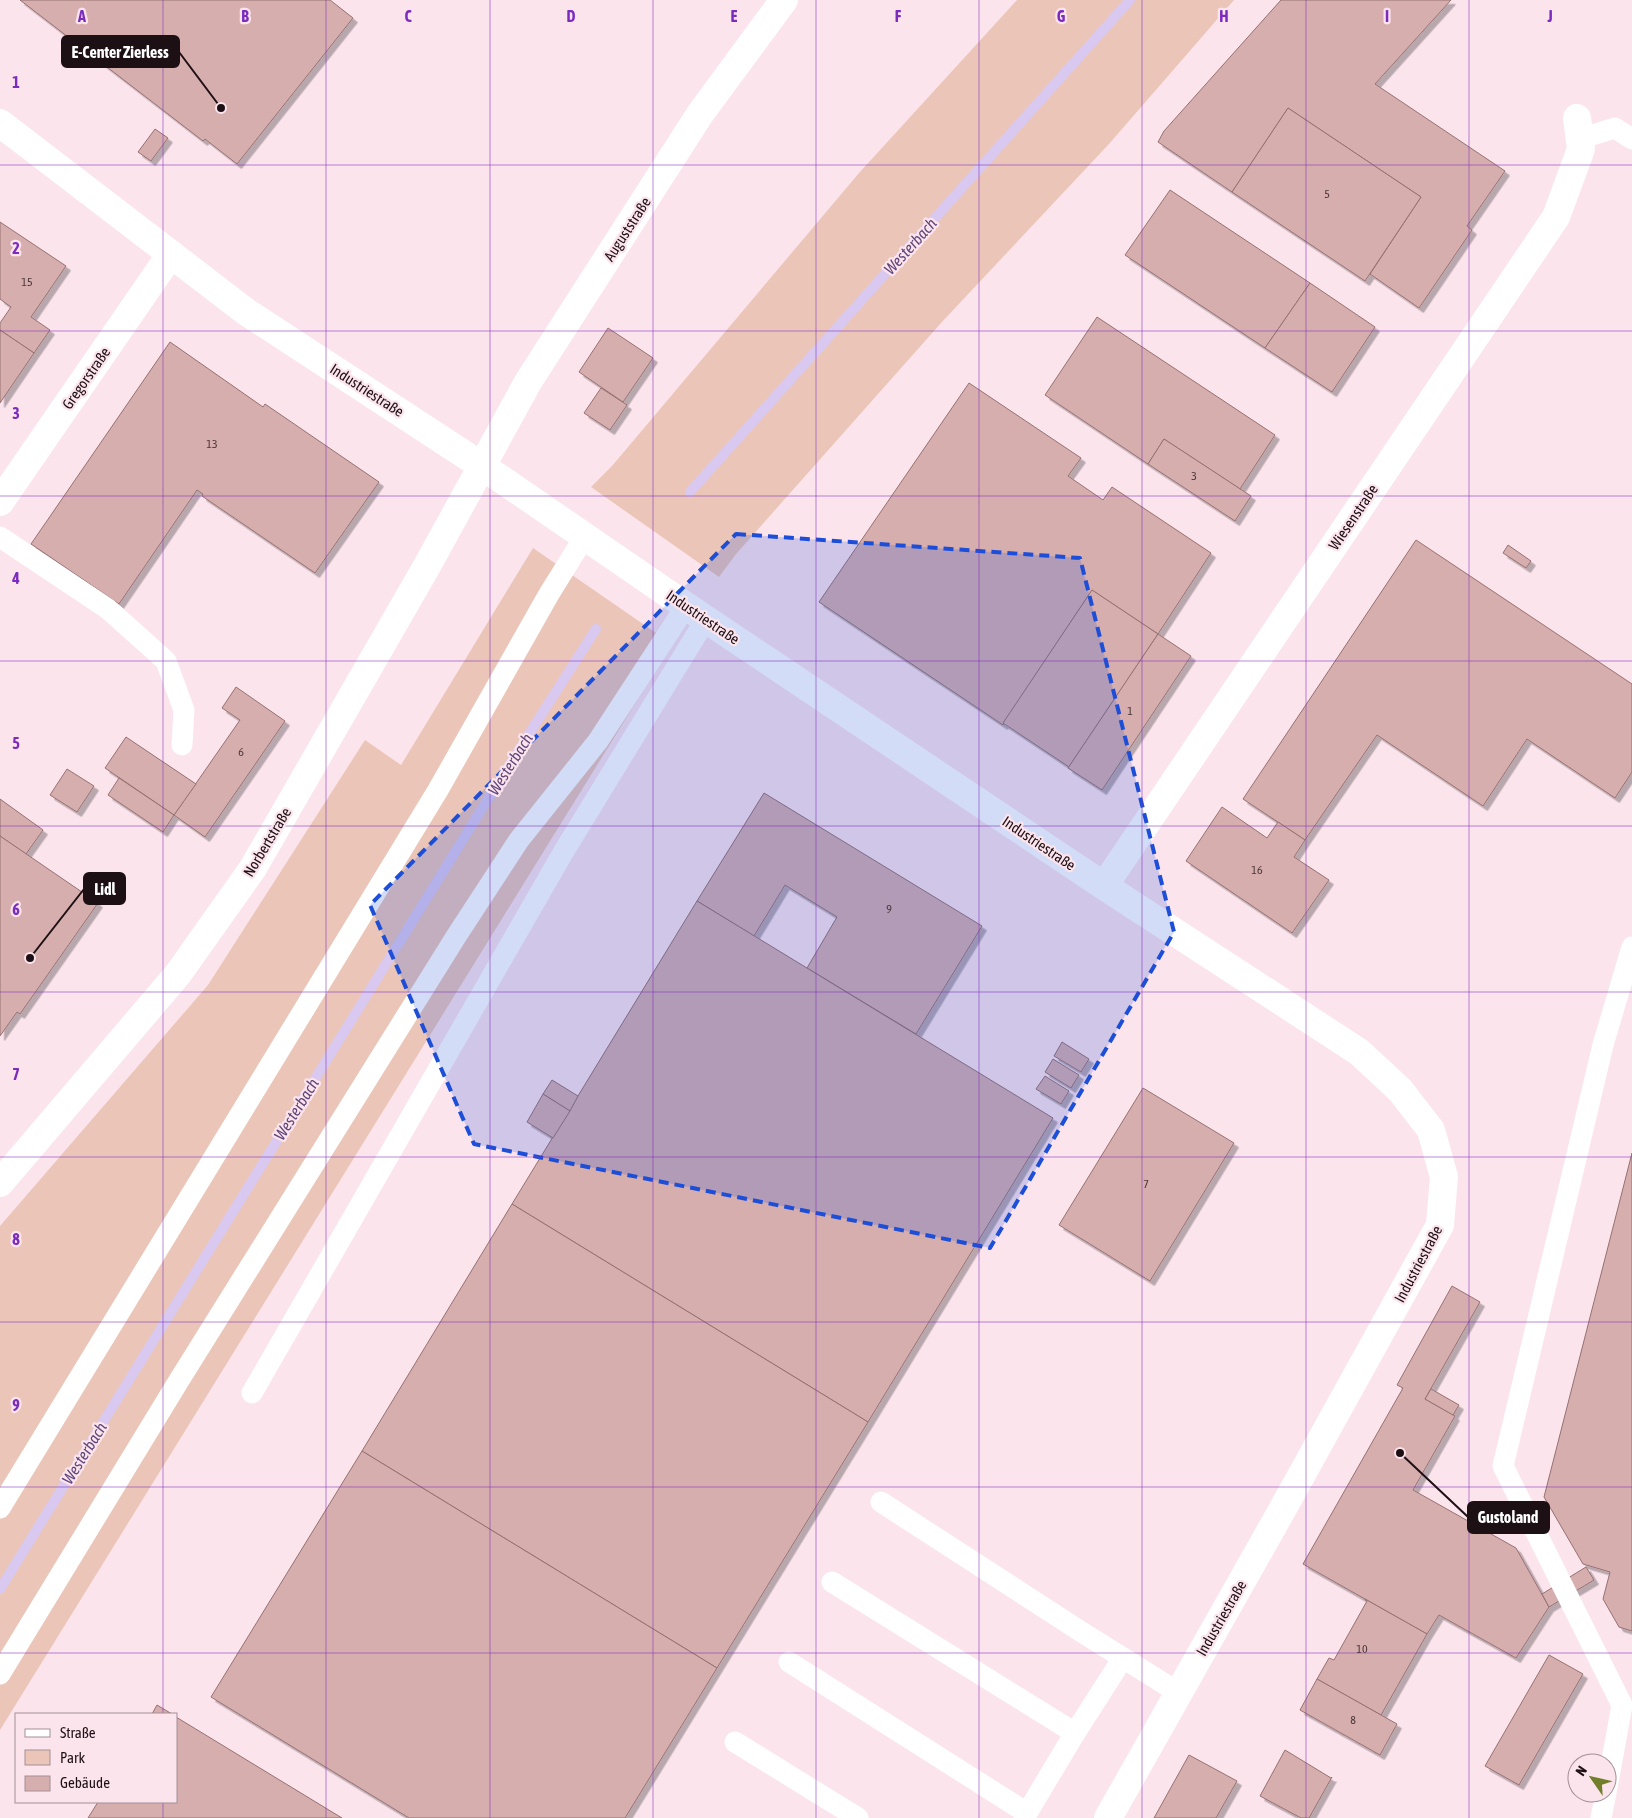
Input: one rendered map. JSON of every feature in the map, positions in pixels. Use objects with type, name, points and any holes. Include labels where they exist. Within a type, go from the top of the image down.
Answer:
[{"type":"street","name":"Auguststraße","points":[[482,466],[528,382],[700,114],[784,0]]},
{"type":"street","name":"Industriestraße","points":[[0,123],[245,311],[482,466],[1104,886],[1358,1052],[1400,1090],[1430,1130],[1444,1178],[1440,1225],[1282,1512],[1108,1818]]},
{"type":"street","name":"Wiesenstraße","points":[[1104,886],[1556,217],[1581,148],[1578,129]]},
{"type":"street","name":"Gregorstraße","points":[[0,502],[171,254]]},
{"type":"street","name":"Norbertstraße","points":[[0,1183],[178,974],[253,868],[427,566],[482,466]]},
{"type":"lane","name":"Wiesenstraße","points":[[1578,129],[1615,128],[1632,139]]},
{"type":"lane","points":[[0,1508],[438,790],[549,594],[585,536]]},
{"type":"lane","points":[[0,537],[108,609],[166,661],[184,710],[182,745]]},
{"type":"lane","points":[[252,1393],[564,851],[696,612]]},
{"type":"lane","points":[[0,1674],[173,1390],[457,935],[519,840],[598,741],[696,612]]},
{"type":"lane","points":[[1613,1753],[1622,1705],[1503,1466],[1601,1055],[1632,947]]},
{"type":"lane","points":[[881,1502],[1179,1693]]},
{"type":"lane","points":[[832,1582],[1074,1733]]},
{"type":"lane","points":[[789,1662],[1026,1816],[1074,1733],[1123,1658]]},
{"type":"lane","points":[[736,1742],[858,1818]]},
{"type":"lane","points":[[1602,1818],[1604,1803]]},
{"type":"highlighted area","points":[[736,534],[1080,558],[1174,932],[990,1248],[474,1144],[370,905]]},
{"type":"green space","points":[[1017,0],[1234,0],[1109,144],[941,323],[736,554],[719,577],[591,487],[612,466],[859,173]]},
{"type":"green space","points":[[533,548],[672,644],[0,1730],[0,1226],[208,985],[365,740],[401,765]]},
{"type":"building","points":[[20,0],[330,0],[353,18],[237,164],[205,139],[203,141]]},
{"type":"building","points":[[1281,0],[1451,0],[1375,84],[1505,171],[1467,226],[1472,230],[1419,308],[1370,274],[1421,197],[1288,108],[1232,192],[1158,142],[1164,131]]},
{"type":"building","points":[[1288,108],[1421,197],[1365,281],[1232,192]]},
{"type":"building","points":[[155,129],[168,138],[151,161],[138,152]]},
{"type":"building","points":[[1170,190],[1310,283],[1265,348],[1125,255]]},
{"type":"building","points":[[0,222],[66,266],[31,317],[50,330],[34,353],[0,330],[0,323],[11,307],[0,299]]},
{"type":"building","points":[[1310,283],[1375,327],[1332,392],[1265,348]]},
{"type":"building","points":[[1097,317],[1275,435],[1240,489],[1164,439],[1148,464],[1045,395]]},
{"type":"building","points":[[608,328],[653,358],[623,402],[579,372]]},
{"type":"building","points":[[0,330],[34,353],[0,403]]},
{"type":"building","points":[[170,342],[263,407],[265,404],[379,482],[315,573],[202,496],[203,494],[197,490],[119,604],[31,544]]},
{"type":"building","points":[[969,383],[1081,458],[1068,476],[1103,500],[1112,487],[1211,553],[1158,634],[1092,590],[1003,725],[819,602]]},
{"type":"building","points":[[601,388],[627,405],[610,430],[584,413]]},
{"type":"building","points":[[1164,439],[1251,496],[1235,521],[1148,464]]},
{"type":"building","points":[[1416,540],[1632,684],[1632,772],[1615,798],[1527,739],[1483,806],[1377,735],[1305,840],[1243,799]]},
{"type":"building","points":[[1508,545],[1531,561],[1526,568],[1503,553]]},
{"type":"building","points":[[1092,590],[1158,634],[1069,767],[1003,723]]},
{"type":"building","points":[[1158,634],[1191,656],[1102,790],[1068,768]]},
{"type":"building","points":[[236,687],[285,721],[205,837],[174,815],[240,720],[222,708]]},
{"type":"building","points":[[126,737],[196,784],[174,815],[105,768]]},
{"type":"building","points":[[67,769],[94,786],[77,812],[50,795]]},
{"type":"building","points":[[119,778],[174,815],[163,832],[108,795]]},
{"type":"building","points":[[764,793],[982,926],[916,1034],[807,968],[837,917],[785,885],[754,936],[697,901]]},
{"type":"building","points":[[0,799],[43,830],[26,854],[0,836]]},
{"type":"building","points":[[1222,807],[1267,838],[1278,822],[1305,840],[1294,857],[1329,880],[1292,933],[1186,861]]},
{"type":"building","points":[[0,836],[98,903],[20,1014],[17,1012],[0,1036]]},
{"type":"building","points":[[697,901],[1053,1118],[868,1422],[512,1204]]},
{"type":"building","points":[[1062,1042],[1089,1059],[1081,1072],[1054,1056]]},
{"type":"building","points":[[1053,1059],[1079,1075],[1071,1088],[1045,1072]]},
{"type":"building","points":[[1045,1076],[1069,1091],[1061,1104],[1036,1089]]},
{"type":"building","points":[[552,1080],[578,1096],[570,1111],[543,1094]]},
{"type":"building","points":[[1143,1088],[1234,1143],[1150,1281],[1059,1225]]},
{"type":"building","points":[[543,1094],[570,1111],[553,1138],[527,1122]]},
{"type":"building","points":[[1632,1153],[1632,1631],[1619,1627],[1603,1599],[1610,1572],[1583,1564],[1544,1497]]},
{"type":"building","points":[[512,1204],[868,1422],[717,1668],[362,1451]]},
{"type":"building","points":[[1452,1286],[1480,1302],[1425,1399],[1455,1416],[1413,1490],[1516,1548],[1549,1607],[1516,1658],[1439,1615],[1427,1634],[1303,1564],[1403,1388],[1397,1385]]},
{"type":"building","points":[[1431,1389],[1459,1405],[1453,1415],[1425,1399]]},
{"type":"building","points":[[362,1451],[717,1668],[625,1818],[409,1818],[211,1697]]},
{"type":"building","points":[[1586,1567],[1594,1580],[1549,1607],[1542,1594]]},
{"type":"building","points":[[1365,1599],[1427,1634],[1381,1715],[1317,1679],[1329,1658],[1334,1660],[1367,1601]]},
{"type":"building","points":[[1549,1655],[1583,1674],[1519,1785],[1485,1766]]},
{"type":"building","points":[[1317,1679],[1397,1724],[1380,1755],[1300,1710]]},
{"type":"building","points":[[157,1705],[170,1713],[153,1713]]},
{"type":"building","points":[[178,1718],[342,1818],[88,1818],[97,1803],[178,1803]]},
{"type":"building","points":[[1285,1750],[1332,1777],[1309,1818],[1301,1818],[1260,1796]]},
{"type":"building","points":[[1189,1755],[1237,1781],[1216,1818],[1154,1818]]},
{"type":"waterway","name":"Westerbach","points":[[690,492],[1130,0]]},
{"type":"waterway","name":"Westerbach","points":[[0,1589],[499,781],[596,629]]},
{"type":"place","name":"E-Center Zierless","points":[[221,108]]},
{"type":"place","name":"Lidl","points":[[30,958]]},
{"type":"place","name":"Gustoland","points":[[1400,1453]]}]
